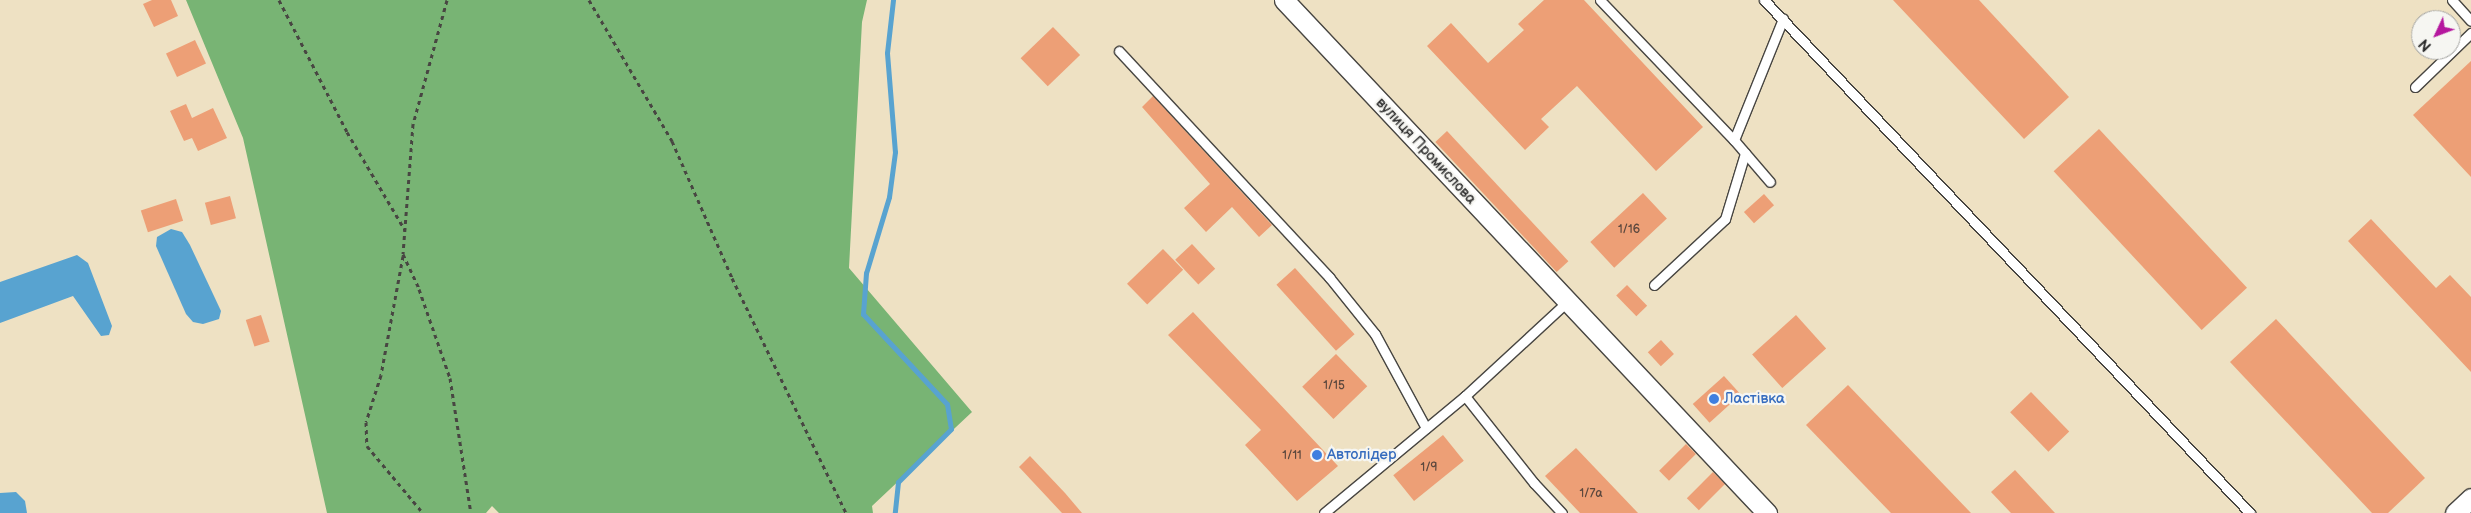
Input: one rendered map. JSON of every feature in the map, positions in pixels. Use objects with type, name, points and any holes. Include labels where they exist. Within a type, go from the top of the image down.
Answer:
[{"type":"street","name":"вулиця Промислова","points":[[1284,0],[1767,513]]},
{"type":"street","points":[[2455,513],[2471,498]]},
{"type":"lane","points":[[1600,0],[1734,140],[1770,182]]},
{"type":"lane","points":[[1764,0],[2250,513]]},
{"type":"lane","points":[[2452,0],[2471,21]]},
{"type":"lane","points":[[1734,140],[1783,20]]},
{"type":"lane","points":[[2415,87],[2471,33]]},
{"type":"lane","points":[[1118,51],[1329,277],[1375,334],[1426,428]]},
{"type":"lane","points":[[1654,285],[1725,220],[1745,153]]},
{"type":"lane","points":[[1324,513],[1465,396],[1568,301]]},
{"type":"lane","points":[[1465,396],[1534,483],[1562,513]]},
{"type":"path","points":[[279,0],[347,132],[405,231]]},
{"type":"path","points":[[423,513],[367,446],[366,422],[381,375],[403,254],[413,124],[447,0]]},
{"type":"path","points":[[589,0],[672,141],[732,278],[846,513]]},
{"type":"path","points":[[403,254],[419,289],[450,378],[471,513]]},
{"type":"green space","points":[[186,0],[867,0],[862,22],[849,268],[972,412],[872,506],[873,513],[499,513],[492,506],[486,513],[327,513],[243,138]]},
{"type":"water","points":[[171,229],[182,232],[190,245],[221,311],[219,319],[203,324],[193,322],[186,314],[156,246],[157,237]]},
{"type":"water","points":[[77,255],[88,263],[112,326],[109,335],[101,336],[73,296],[0,323],[0,282]]},
{"type":"water","points":[[16,492],[25,501],[27,513],[0,513],[0,493]]},
{"type":"building","points":[[152,0],[171,0],[178,16],[154,27],[143,4]]},
{"type":"building","points":[[1544,0],[1584,0],[1703,127],[1656,171],[1577,86],[1541,119],[1549,127],[1525,150],[1427,46],[1451,23],[1488,63],[1524,30],[1518,24]]},
{"type":"building","points":[[1893,0],[1979,0],[2069,97],[2024,139]]},
{"type":"building","points":[[1053,27],[1080,55],[1048,86],[1021,58]]},
{"type":"building","points":[[195,40],[206,64],[177,77],[166,54]]},
{"type":"building","points":[[2471,61],[2471,177],[2413,115]]},
{"type":"building","points":[[1153,96],[1272,225],[1259,237],[1232,207],[1206,232],[1184,208],[1210,184],[1142,107]]},
{"type":"building","points":[[186,104],[192,118],[213,108],[227,138],[198,151],[192,138],[184,141],[170,111]]},
{"type":"building","points":[[2099,129],[2247,288],[2202,330],[2054,171]]},
{"type":"building","points":[[1447,131],[1568,261],[1557,272],[1435,142]]},
{"type":"building","points":[[1643,193],[1667,219],[1614,268],[1590,242]]},
{"type":"building","points":[[1764,194],[1774,205],[1754,223],[1744,212]]},
{"type":"building","points":[[230,196],[236,218],[211,225],[205,203]]},
{"type":"building","points":[[176,199],[183,221],[148,232],[141,210]]},
{"type":"building","points":[[2371,219],[2436,288],[2450,275],[2471,297],[2471,372],[2348,241]]},
{"type":"building","points":[[1192,244],[1215,269],[1198,285],[1175,260]]},
{"type":"building","points":[[1163,249],[1183,270],[1147,305],[1127,284]]},
{"type":"building","points":[[1295,268],[1355,334],[1336,351],[1276,285]]},
{"type":"building","points":[[1627,285],[1647,306],[1636,316],[1616,295]]},
{"type":"building","points":[[1193,312],[1338,466],[1297,501],[1245,445],[1261,430],[1168,335]]},
{"type":"building","points":[[261,315],[270,342],[254,347],[246,320]]},
{"type":"building","points":[[1796,315],[1826,348],[1782,388],[1752,354]]},
{"type":"building","points":[[2276,319],[2425,478],[2388,513],[2372,513],[2230,362]]},
{"type":"building","points":[[1661,340],[1674,354],[1661,366],[1648,352]]},
{"type":"building","points":[[1336,354],[1367,386],[1333,419],[1302,387]]},
{"type":"building","points":[[1724,376],[1741,395],[1710,423],[1693,404]]},
{"type":"building","points":[[1848,385],[1971,513],[1891,513],[1806,425]]},
{"type":"building","points":[[2031,392],[2069,432],[2048,452],[2010,412]]},
{"type":"building","points":[[1443,435],[1464,461],[1414,501],[1393,475]]},
{"type":"building","points":[[1686,444],[1696,454],[1669,481],[1659,471]]},
{"type":"building","points":[[1576,448],[1638,513],[1580,513],[1545,476]]},
{"type":"building","points":[[1030,456],[1082,513],[1062,513],[1019,467]]},
{"type":"building","points":[[2015,470],[2055,513],[2011,513],[1991,492]]},
{"type":"building","points":[[1713,472],[1725,484],[1699,510],[1687,498]]},
{"type":"waterway","points":[[893,0],[887,53],[895,152],[889,197],[866,273],[863,314],[947,404],[951,429],[898,482],[895,513]]},
{"type":"place","name":"Ластівка","points":[[1714,399]]},
{"type":"place","name":"Автолідер","points":[[1317,455]]}]
